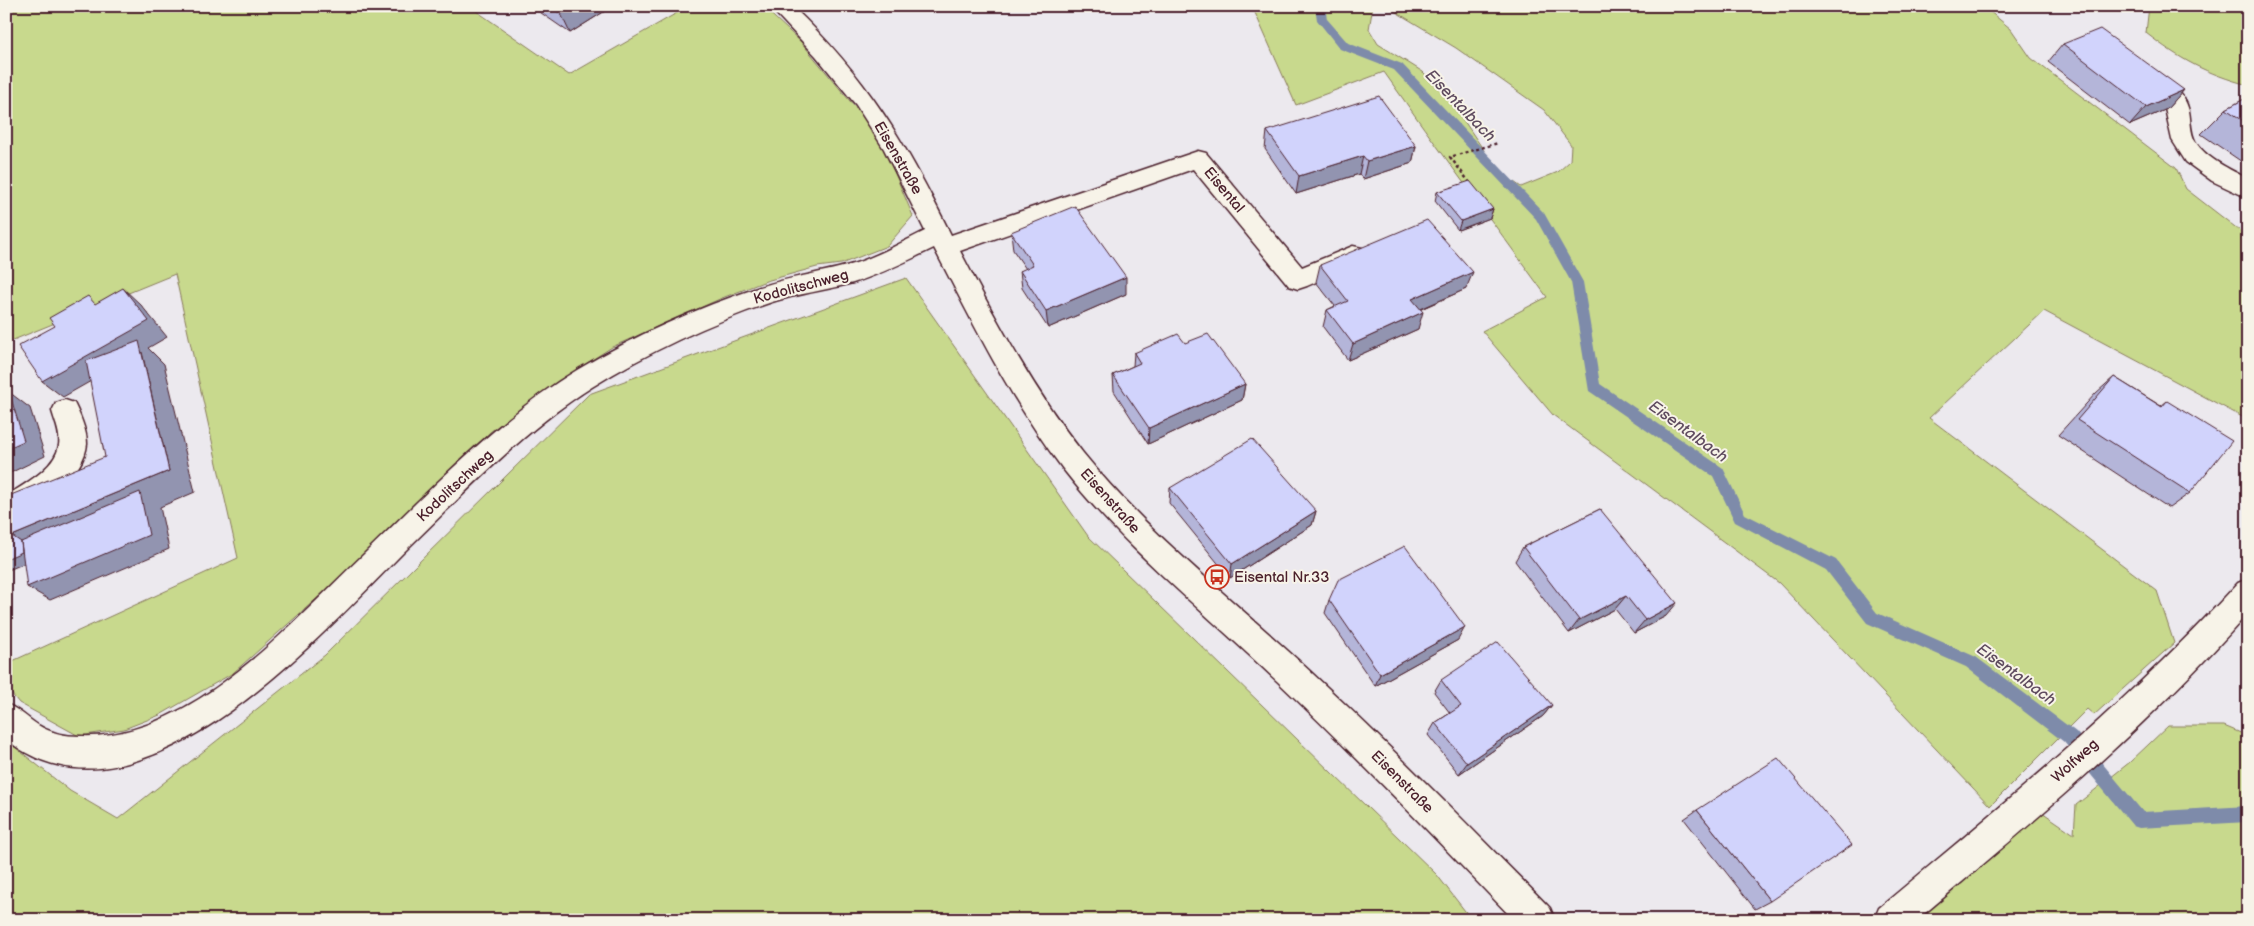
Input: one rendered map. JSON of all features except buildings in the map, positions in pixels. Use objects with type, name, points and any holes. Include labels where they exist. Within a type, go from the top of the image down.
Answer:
[{"type":"street","name":"Eisenstraße","points":[[779,6],[809,34],[864,100],[891,142],[1038,414],[1075,463],[1131,527],[1317,699],[1400,779],[1538,920]]},
{"type":"street","points":[[2129,64],[2159,86],[2175,103],[2180,131],[2189,148],[2213,169],[2248,189]]},
{"type":"street","name":"Eisental","points":[[943,240],[1198,160],[1298,279],[1376,245]]},
{"type":"street","name":"Kodolitschweg","points":[[6,719],[42,743],[68,752],[94,752],[127,748],[163,734],[204,713],[251,678],[310,625],[451,489],[531,416],[562,393],[666,335],[758,297],[880,264],[943,240]]},
{"type":"street","points":[[6,511],[39,489],[65,464],[73,445],[65,411]]},
{"type":"street","name":"Wolfweg","points":[[1891,920],[2074,763],[2190,655],[2248,592]]},
{"type":"path","points":[[1474,189],[1450,157],[1498,143]]},
{"type":"green space","points":[[6,6],[469,6],[569,75],[689,6],[762,6],[801,42],[879,136],[913,216],[887,246],[841,264],[817,267],[766,281],[722,298],[612,347],[553,385],[490,432],[377,545],[233,673],[160,715],[124,729],[79,736],[19,703],[6,687],[6,664],[238,558],[175,274],[6,343]]},
{"type":"green space","points":[[1252,6],[1373,6],[1369,29],[1378,44],[1423,72],[1448,97],[1497,170],[1521,187],[1558,172],[1570,161],[1571,145],[1544,110],[1456,48],[1386,6],[1983,6],[2011,29],[2031,58],[2176,168],[2186,189],[2248,237],[2248,420],[2044,311],[1929,418],[2157,591],[2174,643],[2094,715],[2087,709],[1990,806],[1779,583],[1553,415],[1482,331],[1547,297],[1384,72],[1296,105]]},
{"type":"green space","points":[[2149,6],[2248,6],[2248,85],[2219,76],[2194,65],[2170,51],[2146,33]]},
{"type":"green space","points":[[906,278],[1088,536],[1437,875],[1472,920],[6,920],[6,740],[70,791],[118,819],[325,655],[589,394]]},
{"type":"green space","points":[[2168,726],[2224,726],[2248,736],[2248,920],[1919,920],[2039,810],[2074,834],[2076,805],[2130,762]]},
{"type":"waterway","name":"Eisentalbach","points":[[1320,6],[1322,20],[1344,46],[1398,67],[1540,216],[1577,282],[1594,387],[1718,472],[1740,518],[1831,565],[1872,618],[1971,662],[2070,737],[2139,820],[2248,814]]},
{"type":"place","name":"Eisental Nr.33","points":[[1217,577]]}]
